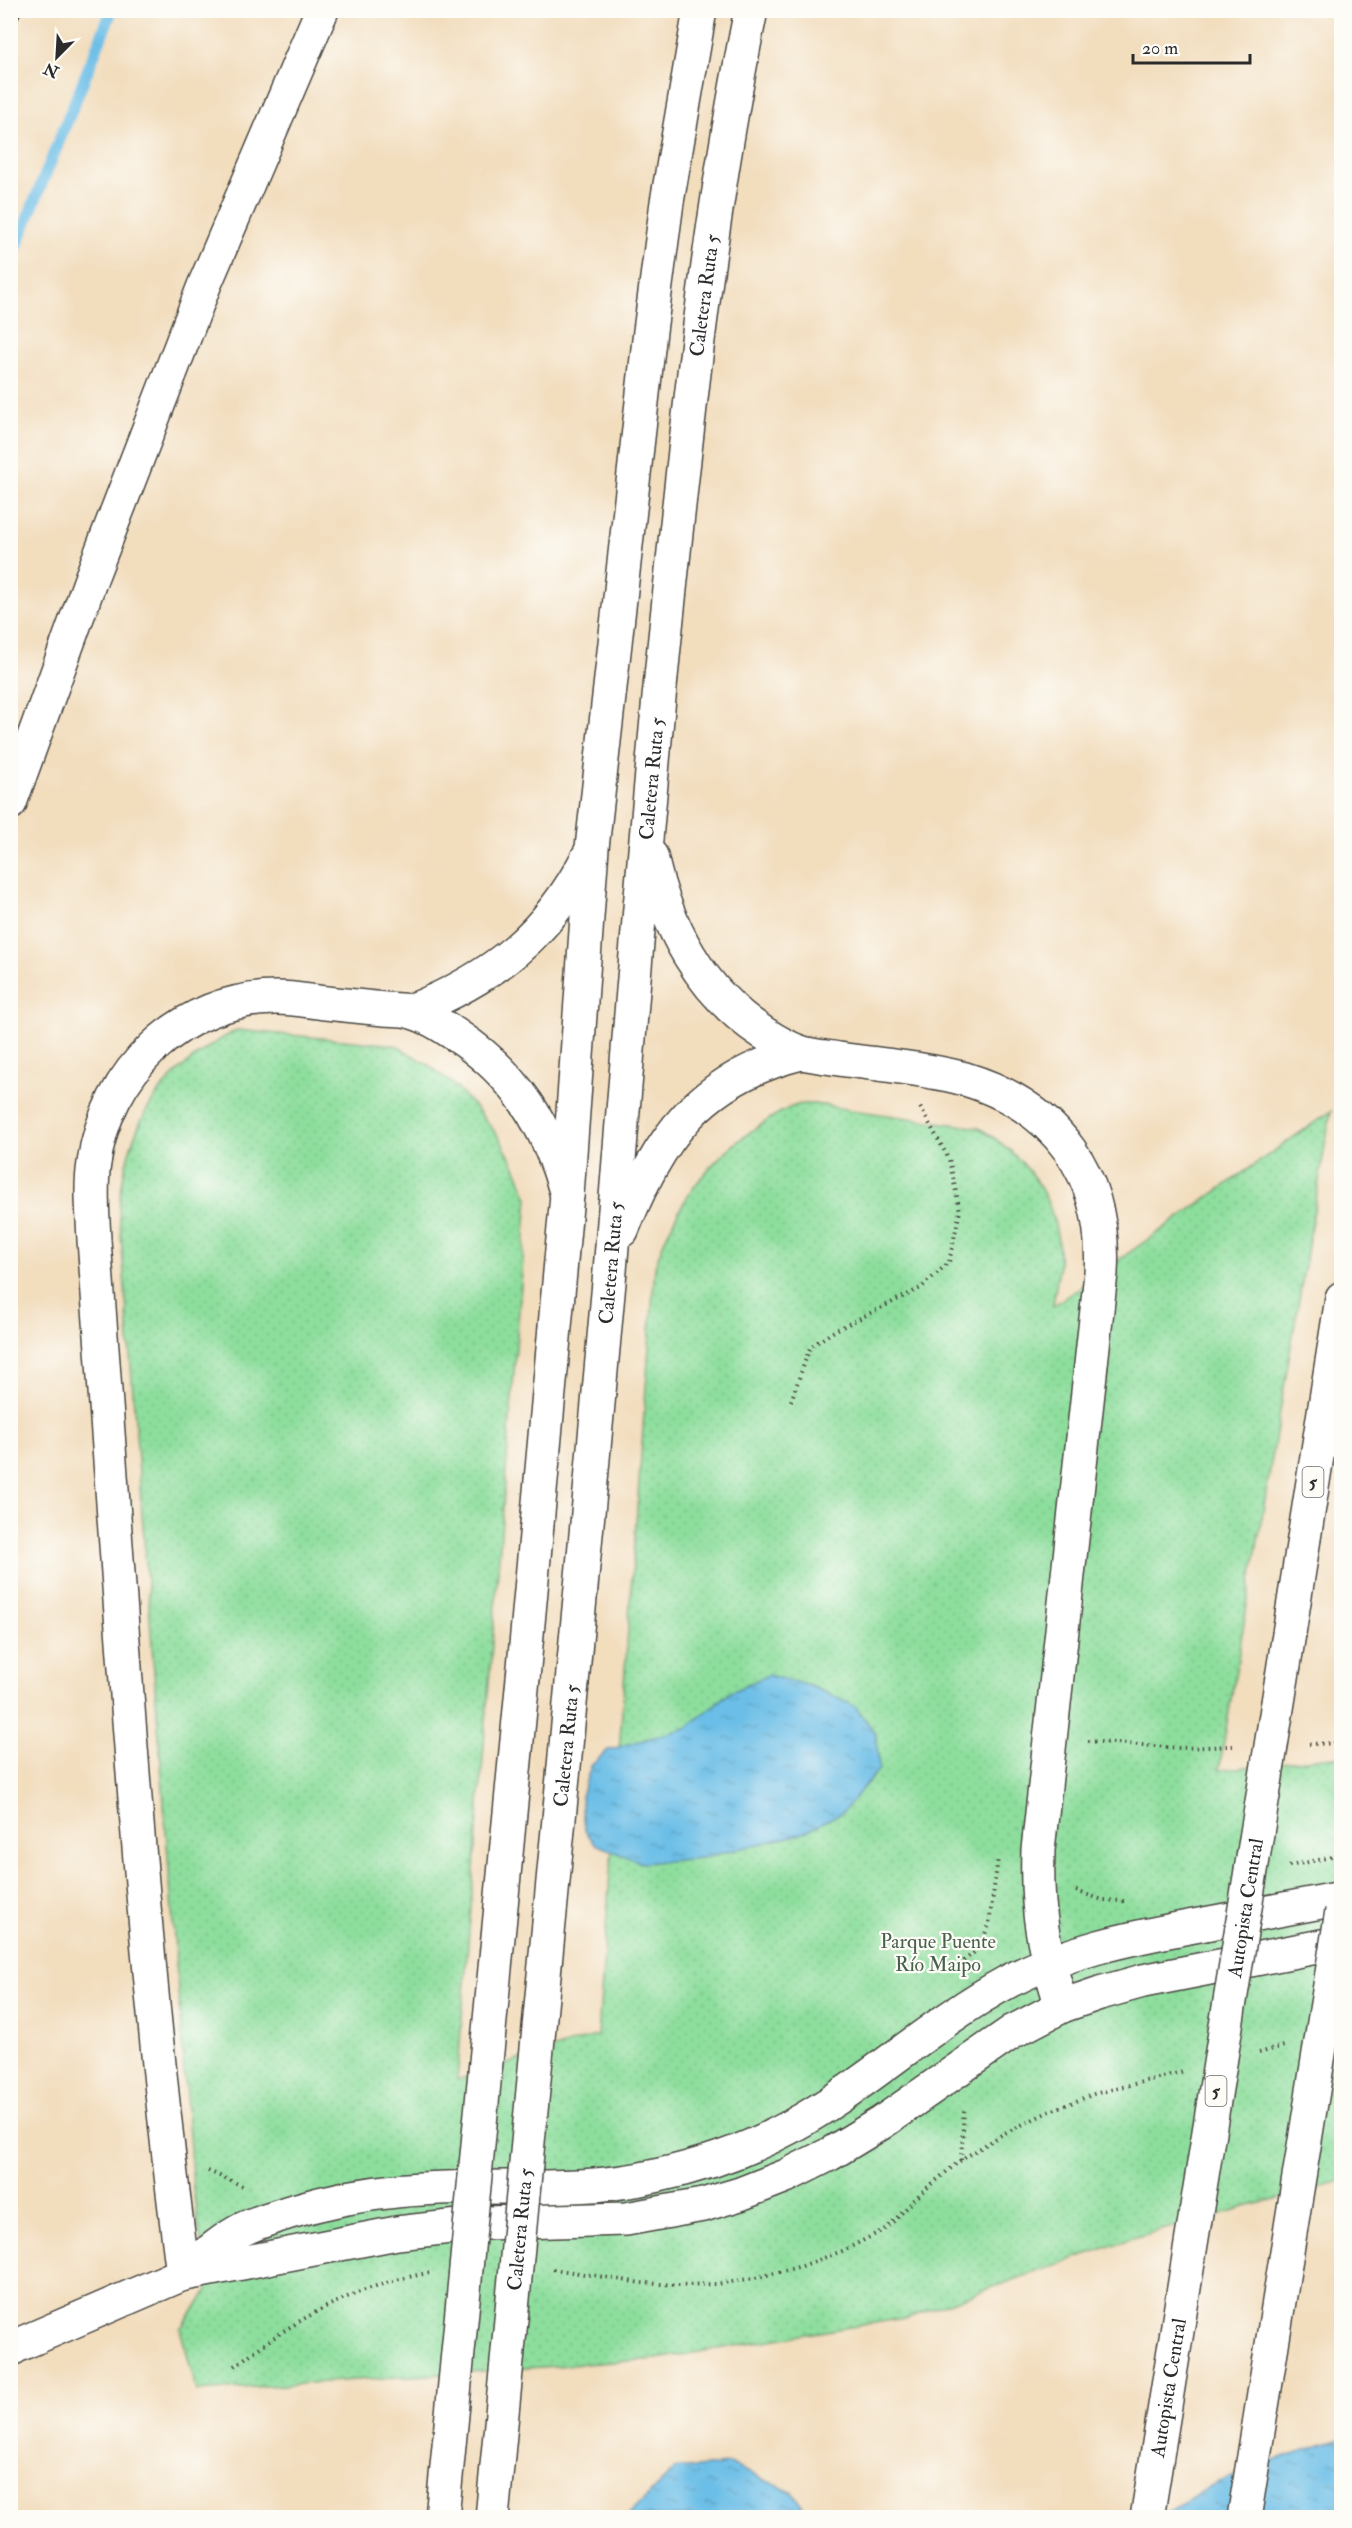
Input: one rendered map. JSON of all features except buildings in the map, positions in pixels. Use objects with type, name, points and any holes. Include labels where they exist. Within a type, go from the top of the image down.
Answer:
[{"type":"main road","points":[[10,803],[92,576],[204,286],[322,10]]},
{"type":"main road","points":[[442,2517],[567,1195],[592,848],[650,331],[671,179],[700,10]]},
{"type":"main road","name":"Caletera Ruta 5","points":[[492,2517],[610,1275],[646,828],[682,468],[701,314],[724,160],[751,10]]},
{"type":"main road","points":[[646,828],[657,880],[672,921],[687,952],[705,982],[749,1023],[801,1053],[963,1079],[1011,1098],[1034,1113],[1055,1131],[1087,1176],[1101,1224],[1103,1248],[1038,1850],[1040,1920],[1048,1963],[1062,2006]]},
{"type":"main road","points":[[411,1011],[448,996],[483,976],[515,952],[539,930],[560,904],[578,877],[592,848]]},
{"type":"main road","points":[[183,2274],[159,2066],[138,1829],[94,1240],[93,1175],[98,1140],[109,1106],[121,1083],[136,1062],[174,1029],[222,1007],[276,998],[411,1011],[443,1026],[473,1046],[512,1083],[543,1127],[557,1160],[567,1195]]},
{"type":"main road","points":[[610,1275],[620,1237],[634,1201],[673,1134],[698,1103],[725,1083],[749,1070],[801,1053]]},
{"type":"main road","name":"Autopista Central","points":[[1147,2517],[1341,1298]]},
{"type":"main road","points":[[183,2274],[218,2244],[245,2228],[311,2206],[348,2197],[392,2190],[425,2188],[586,2187],[653,2177],[699,2165],[743,2150],[792,2126],[977,1999],[1048,1963],[1094,1947],[1141,1936],[1341,1898]]},
{"type":"main road","points":[[1244,2517],[1341,1911]]},
{"type":"main road","points":[[10,2350],[183,2274],[397,2233],[486,2223],[626,2219],[674,2211],[740,2194],[786,2176],[830,2154],[881,2123],[1012,2032],[1062,2006],[1143,1981],[1341,1942]]},
{"type":"path","points":[[791,1401],[810,1347],[836,1330],[921,1288],[949,1262],[960,1210],[949,1159],[917,1101],[918,1071]]},
{"type":"path","points":[[1049,1737],[1180,1748],[1238,1746]]},
{"type":"path","points":[[1307,1744],[1341,1743]]},
{"type":"path","points":[[954,1969],[978,1949],[989,1925],[1000,1844],[1038,1850]]},
{"type":"path","points":[[1286,1866],[1341,1855]]},
{"type":"path","points":[[1073,1887],[1077,1893],[1103,1900],[1133,1899]]},
{"type":"path","points":[[170,2173],[208,2170],[245,2187],[255,2186]]},
{"type":"green space","name":"Parque Puente Río Maipo","points":[[237,1030],[395,1045],[424,1062],[452,1083],[476,1108],[498,1136],[515,1166],[528,1198],[457,2080],[598,2035],[655,1266],[683,1203],[709,1168],[742,1138],[766,1121],[787,1109],[803,1104],[821,1104],[979,1128],[1010,1151],[1023,1164],[1044,1194],[1056,1230],[1059,1258],[1053,1306],[1331,1111],[1219,1770],[1341,1756],[1341,2181],[1136,2237],[905,2318],[656,2359],[197,2391],[180,2329],[208,2290],[193,2189],[119,1208],[130,1149],[152,1102],[168,1081],[187,1063]]},
{"type":"water","points":[[768,1675],[810,1686],[855,1706],[876,1734],[879,1769],[843,1812],[801,1834],[701,1858],[642,1863],[595,1844],[584,1829],[581,1796],[591,1766],[608,1750],[686,1728],[729,1693]]},
{"type":"water","points":[[1341,2439],[1341,2517],[1160,2518],[1214,2484],[1257,2465]]},
{"type":"water","points":[[729,2464],[792,2492],[810,2517],[626,2517],[675,2469]]},
{"type":"waterway","points":[[10,262],[112,10]]},
{"type":"railway","points":[[10,32],[20,10]]}]
